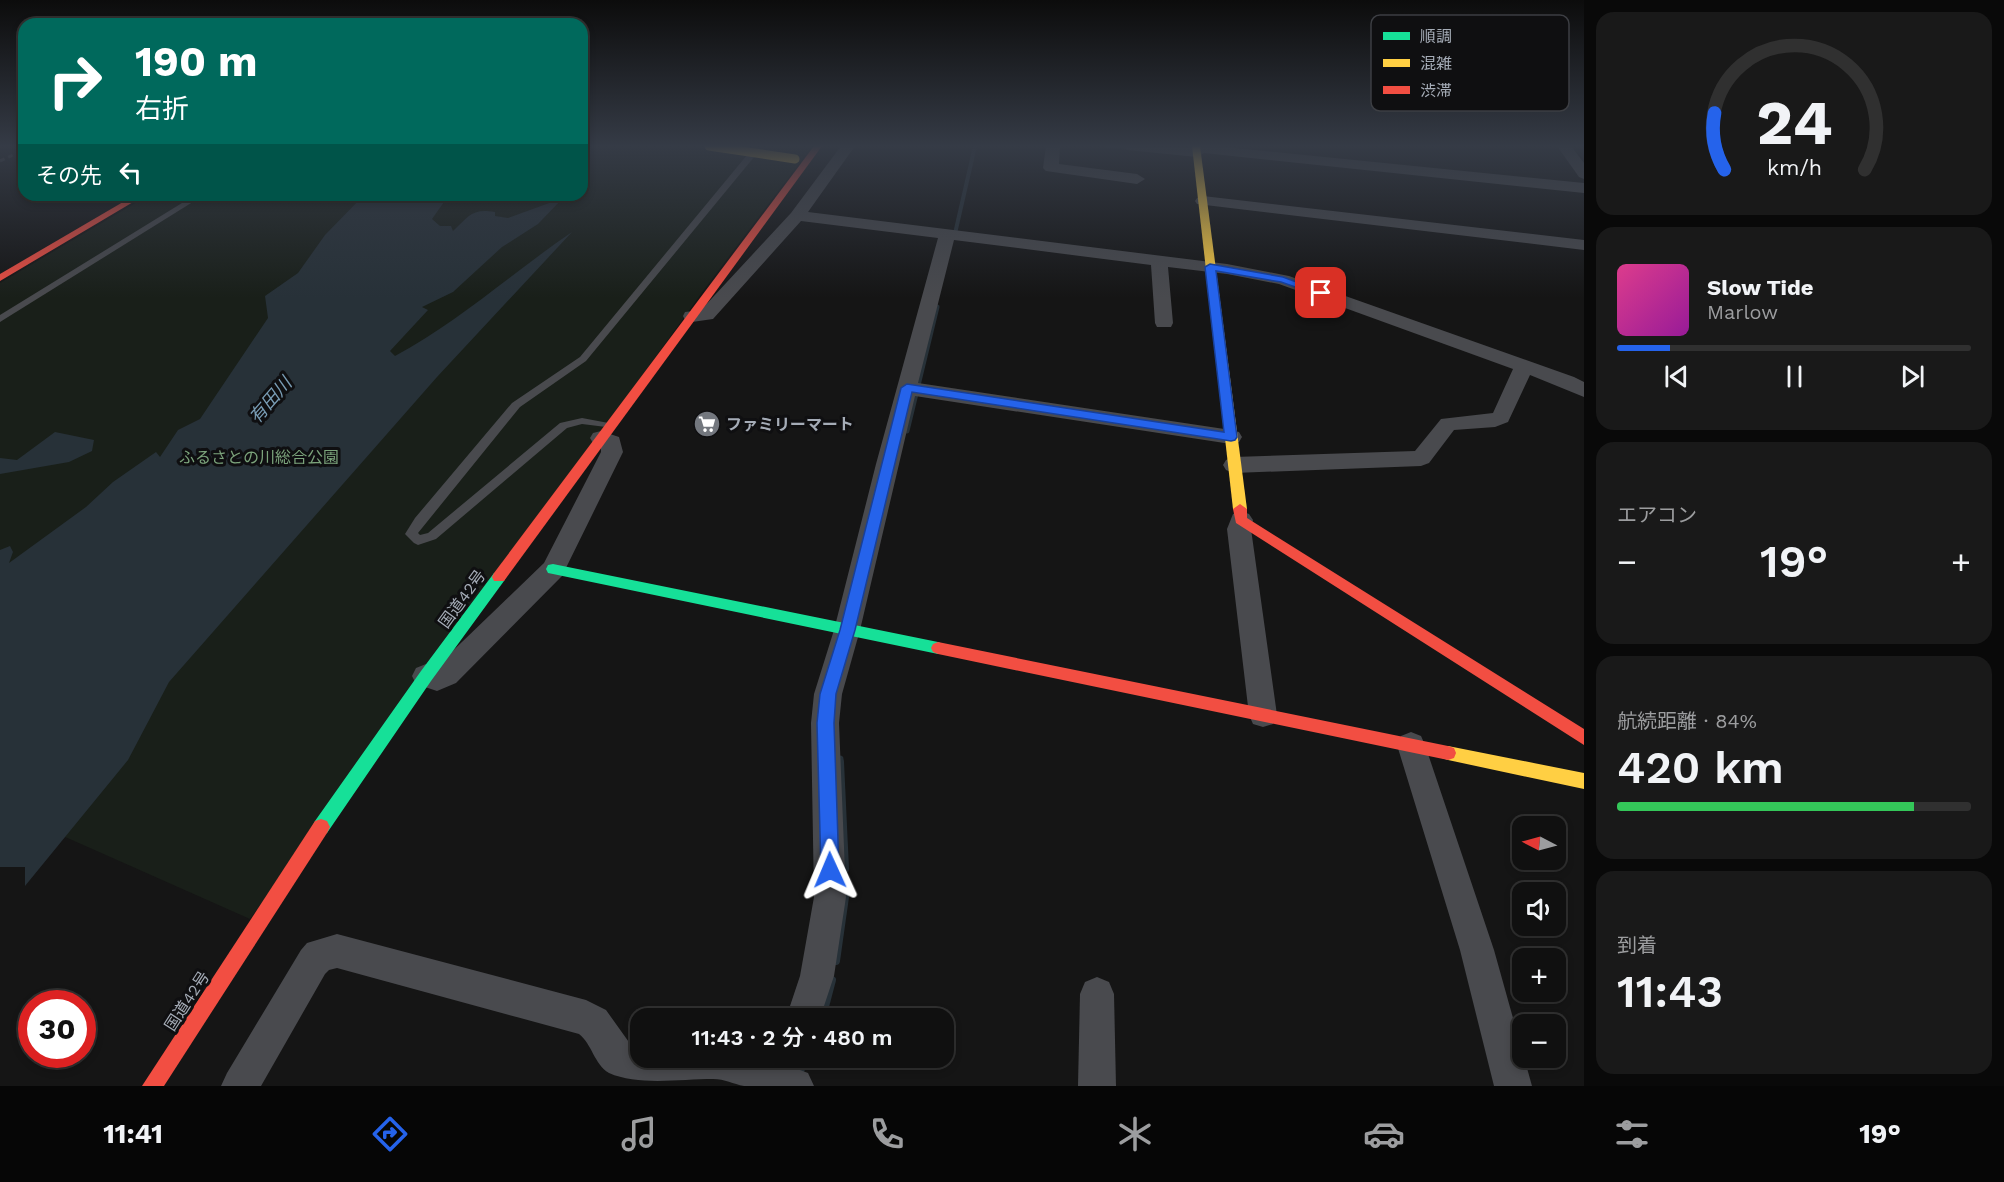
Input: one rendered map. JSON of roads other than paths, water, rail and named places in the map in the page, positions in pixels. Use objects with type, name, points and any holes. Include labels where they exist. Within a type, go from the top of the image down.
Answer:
[{"type":"main road","name":"国道42号","points":[[152,1086],[292,869],[426,676],[692,316],[775,197]]},
{"type":"main road","points":[[1202,197],[1241,520],[1584,738]]},
{"type":"main road","points":[[0,278],[131,201]]},
{"type":"main road","points":[[553,569],[1584,781]]},
{"type":"street","points":[[692,316],[706,315],[797,216],[811,197]]},
{"type":"street","points":[[1203,201],[1584,245]]},
{"type":"street","points":[[797,216],[1210,267],[1283,280],[1582,386]]},
{"type":"street","points":[[806,1008],[817,976],[830,897],[826,708],[848,630],[947,235]]},
{"type":"street","points":[[1159,261],[1164,323]]},
{"type":"street","points":[[1234,465],[1421,458],[1448,424],[1495,420],[1501,417],[1524,366]]},
{"type":"street","points":[[907,388],[1231,437]]},
{"type":"street","points":[[426,676],[437,679],[446,675],[553,569],[612,453],[611,442],[605,432]]},
{"type":"street","points":[[1241,520],[1239,529],[1263,715]]},
{"type":"street","points":[[1411,745],[1477,950],[1513,1086]]},
{"type":"street","points":[[240,1086],[313,962],[319,955],[337,951],[586,1018],[596,1023],[603,1032],[608,1049],[616,1058],[628,1063],[713,1060],[729,1062],[783,1078]]},
{"type":"street","points":[[1097,994],[1097,1086]]},
{"type":"lane","points":[[605,432],[582,422],[564,424],[432,537],[418,540],[411,534],[419,521],[512,410],[524,398],[560,378],[583,359],[718,197]]},
{"type":"lane","points":[[0,319],[190,201]]},
{"type":"water","name":"有田川","points":[[358,201],[445,201],[432,219],[440,226],[451,226],[453,231],[467,217],[476,212],[495,212],[495,216],[508,218],[560,201],[538,224],[502,247],[453,292],[422,307],[428,310],[390,351],[395,356],[463,313],[572,232],[437,377],[169,682],[128,760],[25,886],[25,867],[0,867],[0,550],[10,546],[13,552],[9,563],[86,507],[113,482],[156,452],[160,457],[178,430],[200,419],[268,318],[265,296],[298,273],[325,235]]},
{"type":"water","points":[[55,432],[94,440],[92,451],[69,462],[0,474],[0,458],[17,460]]},
{"type":"waterway","points":[[954,238],[963,197]]},
{"type":"waterway","points":[[907,431],[937,307]]},
{"type":"waterway","points":[[840,762],[845,869]]},
{"type":"waterway","points":[[836,961],[845,897]]},
{"type":"waterway","points":[[825,1008],[832,980]]},
{"type":"waterway","points":[[793,1086],[801,1068]]},
{"type":"place","name":"ファミリーマート","points":[[707,424]]},
{"type":"park label","name":"ふるさとの川総合公園","points":[[259,457]]}]
